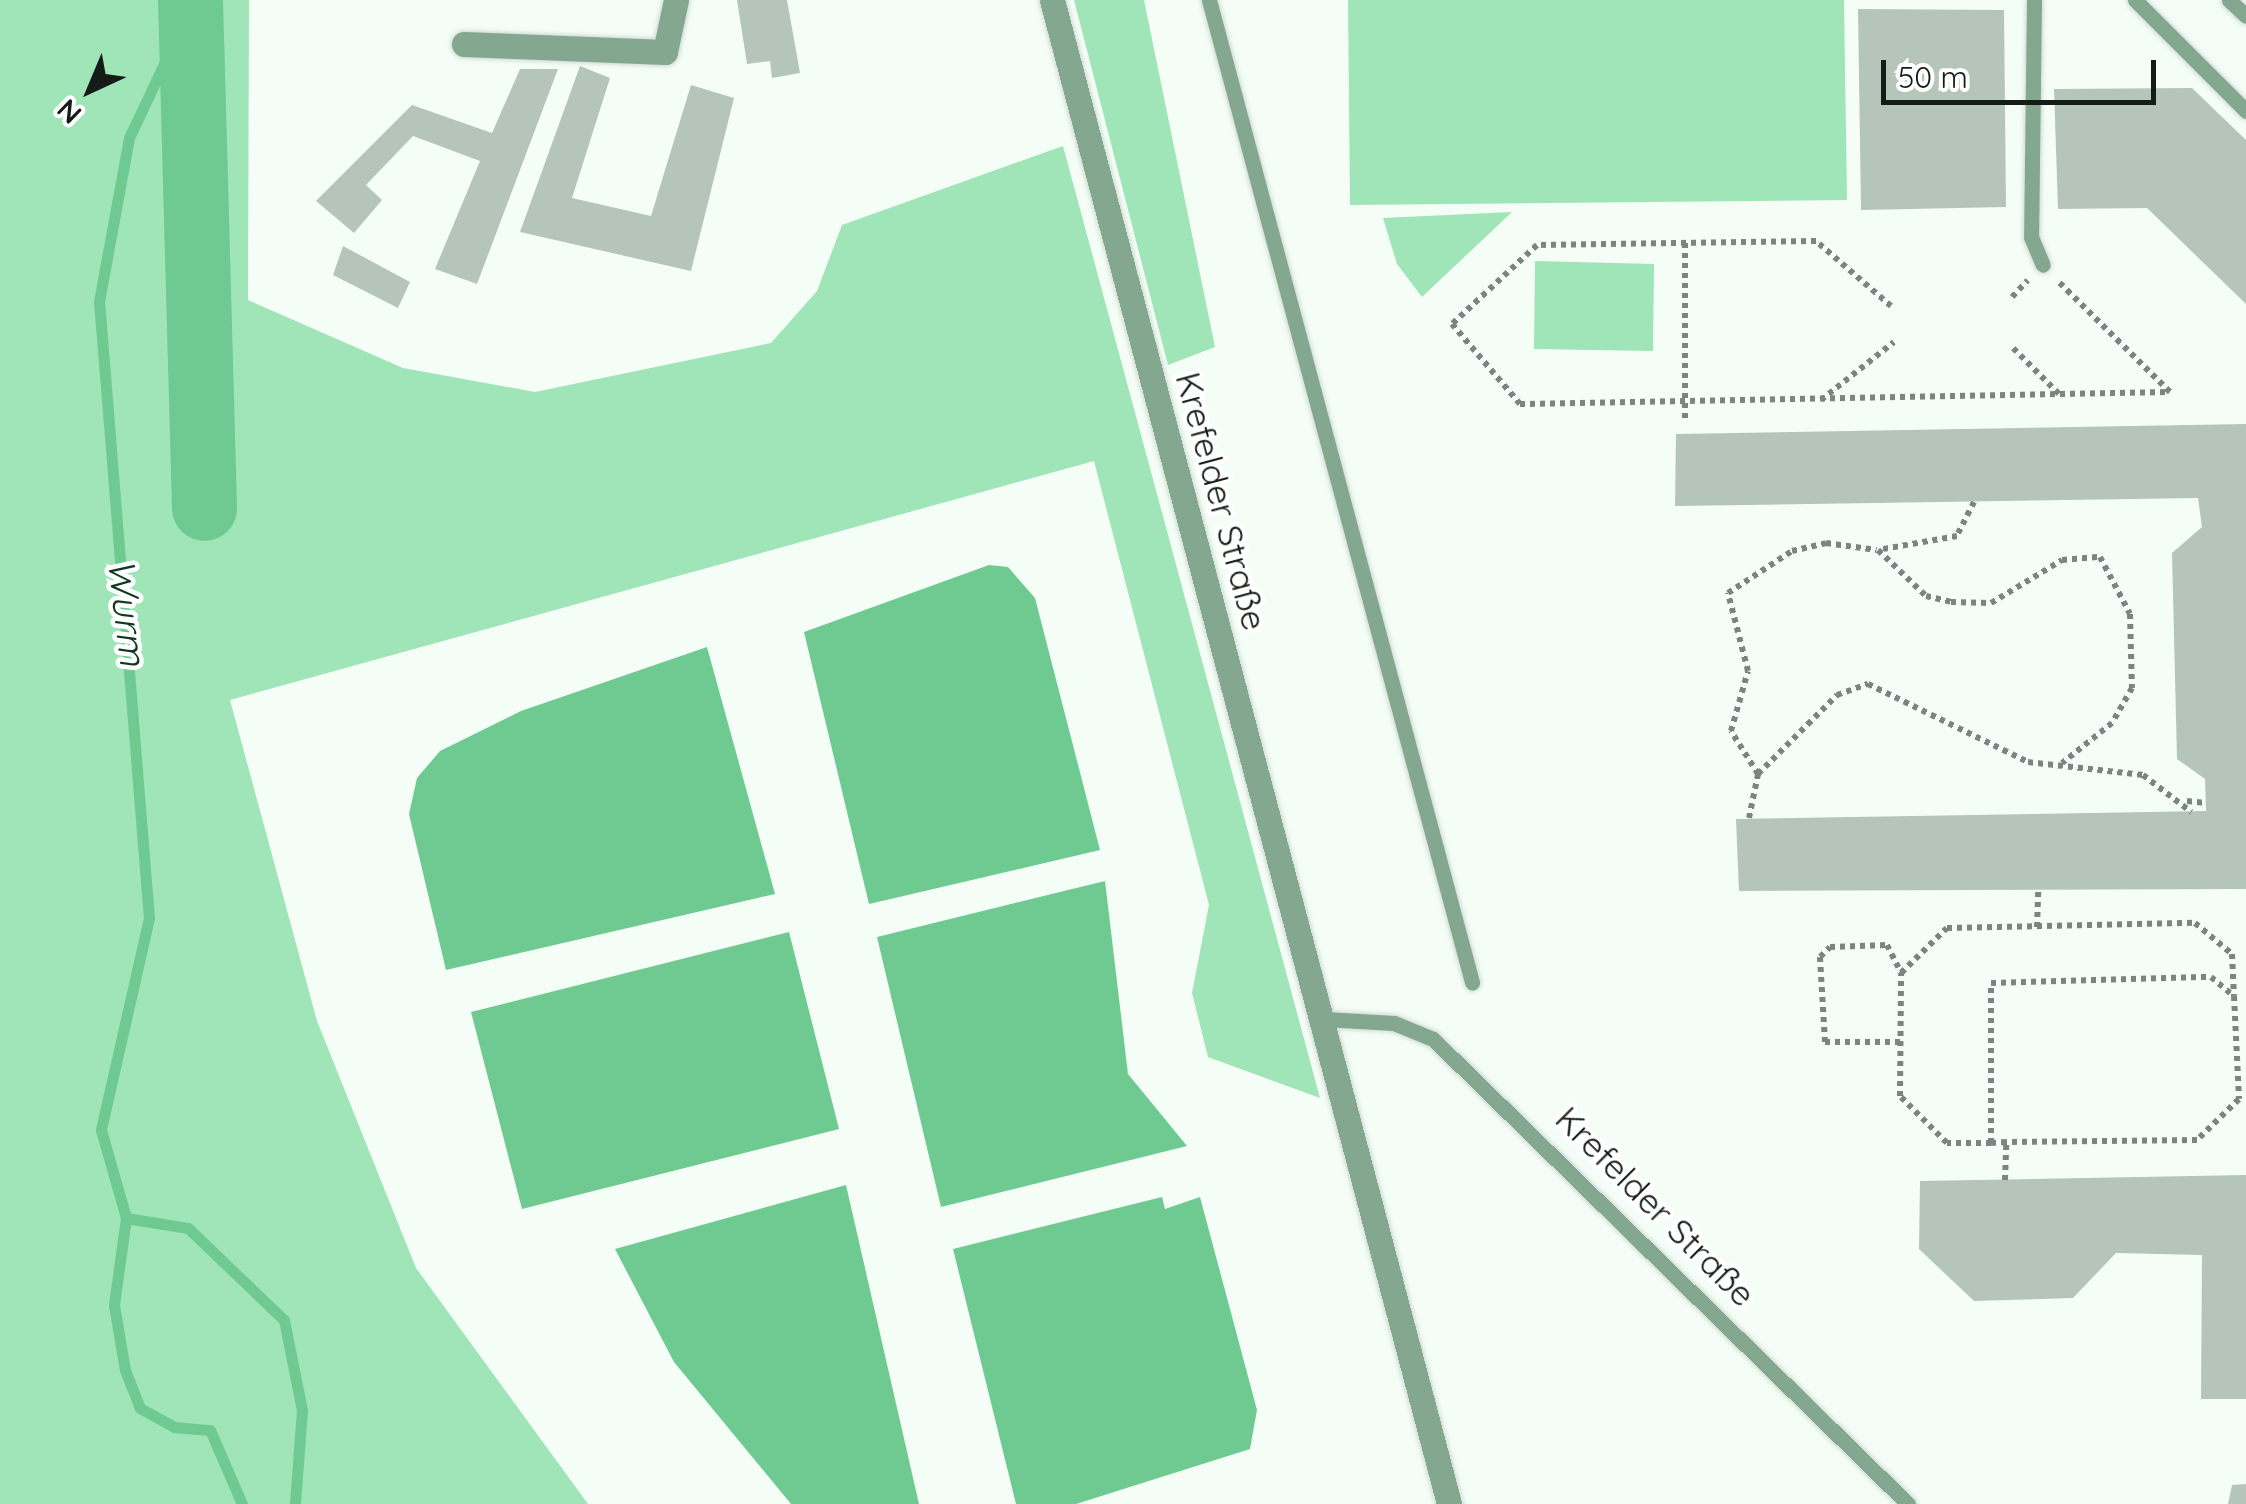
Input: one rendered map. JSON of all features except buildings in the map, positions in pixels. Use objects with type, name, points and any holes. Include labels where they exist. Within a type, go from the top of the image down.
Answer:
[{"type":"street","points":[[464,44],[665,52],[676,0]]},
{"type":"street","name":"Krefelder Straße","points":[[1052,0],[1449,1504]]},
{"type":"lane","points":[[1209,0],[1472,982]]},
{"type":"lane","points":[[2034,0],[2030,237],[2042,265]]},
{"type":"lane","points":[[2135,0],[2246,111]]},
{"type":"lane","points":[[2229,0],[2246,16]]},
{"type":"lane","name":"Krefelder Straße","points":[[1324,1019],[1394,1023],[1433,1039],[1908,1504]]},
{"type":"path","points":[[1891,306],[1816,241],[1537,245],[1452,324],[1520,404],[1688,404],[2170,392],[2042,265],[2012,297]]},
{"type":"path","points":[[1685,243],[1686,419]]},
{"type":"path","points":[[1820,401],[1894,342]]},
{"type":"path","points":[[2013,348],[2060,395]]},
{"type":"path","points":[[1758,774],[1731,730],[1748,671],[1728,594],[1792,551],[1826,542],[1878,550],[1957,536],[1974,502]]},
{"type":"path","points":[[1878,550],[1926,596],[1951,602],[1992,603],[2062,560],[2100,557],[2130,614],[2132,688],[2112,723],[2062,763]]},
{"type":"path","points":[[1748,818],[1758,774],[1837,695],[1868,684],[2001,753],[2143,775],[2185,801],[2206,803]]},
{"type":"path","points":[[2185,801],[2190,812]]},
{"type":"path","points":[[2037,926],[2038,890]]},
{"type":"path","points":[[1900,1042],[1825,1042],[1820,957],[1830,948],[1887,945],[1901,974],[1900,1096],[1947,1143],[2198,1140],[2239,1099],[2232,954],[2195,923],[1946,928],[1901,974]]},
{"type":"path","points":[[1991,1142],[1991,983],[2210,977],[2234,996]]},
{"type":"path","points":[[2006,1142],[2006,1180]]},
{"type":"shaded area","points":[[0,0],[249,0],[248,300],[403,368],[535,392],[771,343],[817,291],[842,225],[1063,146],[1320,1098],[1208,1057],[1192,993],[1209,905],[1094,461],[230,700],[317,1021],[416,1268],[588,1504],[0,1504]]},
{"type":"shaded area","points":[[1074,0],[1144,0],[1215,347],[1168,365]]},
{"type":"shaded area","points":[[1348,0],[1844,0],[1847,200],[1350,205]]},
{"type":"shaded area","points":[[1512,212],[1422,297],[1397,264],[1383,218]]},
{"type":"shaded area","points":[[1535,261],[1654,264],[1653,351],[1534,349]]},
{"type":"shaded area","points":[[989,565],[1008,567],[1035,598],[1100,850],[869,904],[804,632]]},
{"type":"shaded area","points":[[707,647],[775,894],[446,970],[409,814],[417,778],[440,751],[521,711]]},
{"type":"shaded area","points":[[1105,881],[1128,1074],[1187,1146],[941,1207],[877,937]]},
{"type":"shaded area","points":[[789,932],[839,1129],[522,1209],[471,1012]]},
{"type":"shaded area","points":[[846,1185],[919,1504],[791,1504],[674,1362],[615,1249]]},
{"type":"shaded area","points":[[1162,1197],[1165,1209],[1200,1197],[1257,1410],[1250,1449],[1076,1504],[1016,1504],[953,1249]]},
{"type":"waterway","name":"Wurm","points":[[190,0],[204,508]]},
{"type":"waterway","name":"Wurm","points":[[188,13],[129,138],[99,301],[149,918],[101,1130],[126,1218],[114,1305],[125,1370],[140,1408],[174,1427],[210,1430],[242,1504]]},
{"type":"waterway","name":"Wurm","points":[[126,1218],[188,1228],[284,1320],[302,1410],[295,1504]]}]
